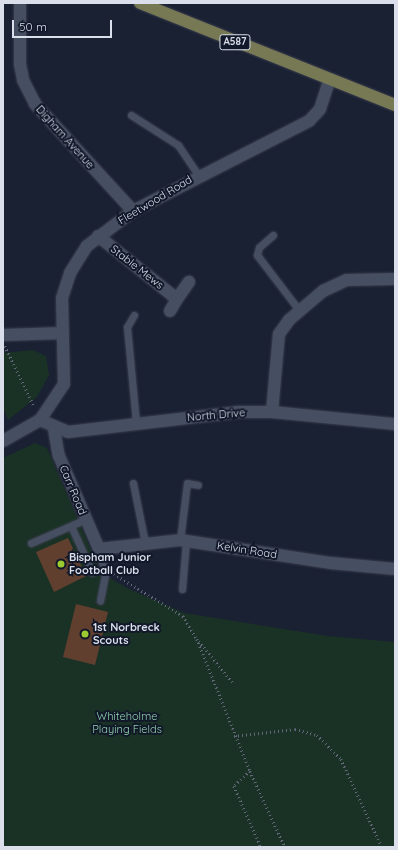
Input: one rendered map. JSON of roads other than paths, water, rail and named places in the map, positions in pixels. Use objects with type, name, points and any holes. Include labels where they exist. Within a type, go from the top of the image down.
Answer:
[{"type":"main road","name":"A587","points":[[140,3],[329,80],[395,105]]},
{"type":"street","name":"Digham Avenue","points":[[20,3],[20,64],[23,80],[35,104],[133,211]]},
{"type":"street","name":"Fleetwood Road","points":[[3,441],[40,420],[56,400],[66,377],[63,333],[65,285],[78,258],[98,236],[133,211],[198,175],[309,121],[320,109],[329,80]]},
{"type":"street","name":"Stable Mews","points":[[98,236],[176,299]]},
{"type":"street","points":[[272,412],[279,334],[299,310],[323,291],[347,280],[395,279]]},
{"type":"street","points":[[170,311],[176,299],[189,282]]},
{"type":"street","points":[[4,336],[63,333]]},
{"type":"street","name":"North Drive","points":[[40,420],[54,429],[75,432],[136,423],[272,412],[395,424]]},
{"type":"street","name":"Carr Road","points":[[54,429],[56,447],[99,549]]},
{"type":"street","name":"Kelvin Road","points":[[99,549],[183,540],[331,563],[395,569]]},
{"type":"lane","points":[[131,115],[178,145],[198,175]]},
{"type":"lane","points":[[273,235],[259,247],[257,255],[299,310]]},
{"type":"lane","points":[[134,316],[127,328],[136,423]]},
{"type":"lane","points":[[133,483],[145,543]]},
{"type":"lane","points":[[182,589],[183,540],[187,483],[198,485]]},
{"type":"lane","points":[[32,543],[86,519]]},
{"type":"lane","points":[[71,526],[92,572]]},
{"type":"lane","points":[[99,549],[104,567],[100,601]]},
{"type":"place","name":"Bispham Junior Football Club","points":[[61,564]]},
{"type":"place","name":"1st Norbreck Scouts","points":[[85,634]]},
{"type":"park label","name":"Whiteholme Playing Fields","points":[[127,723]]}]
